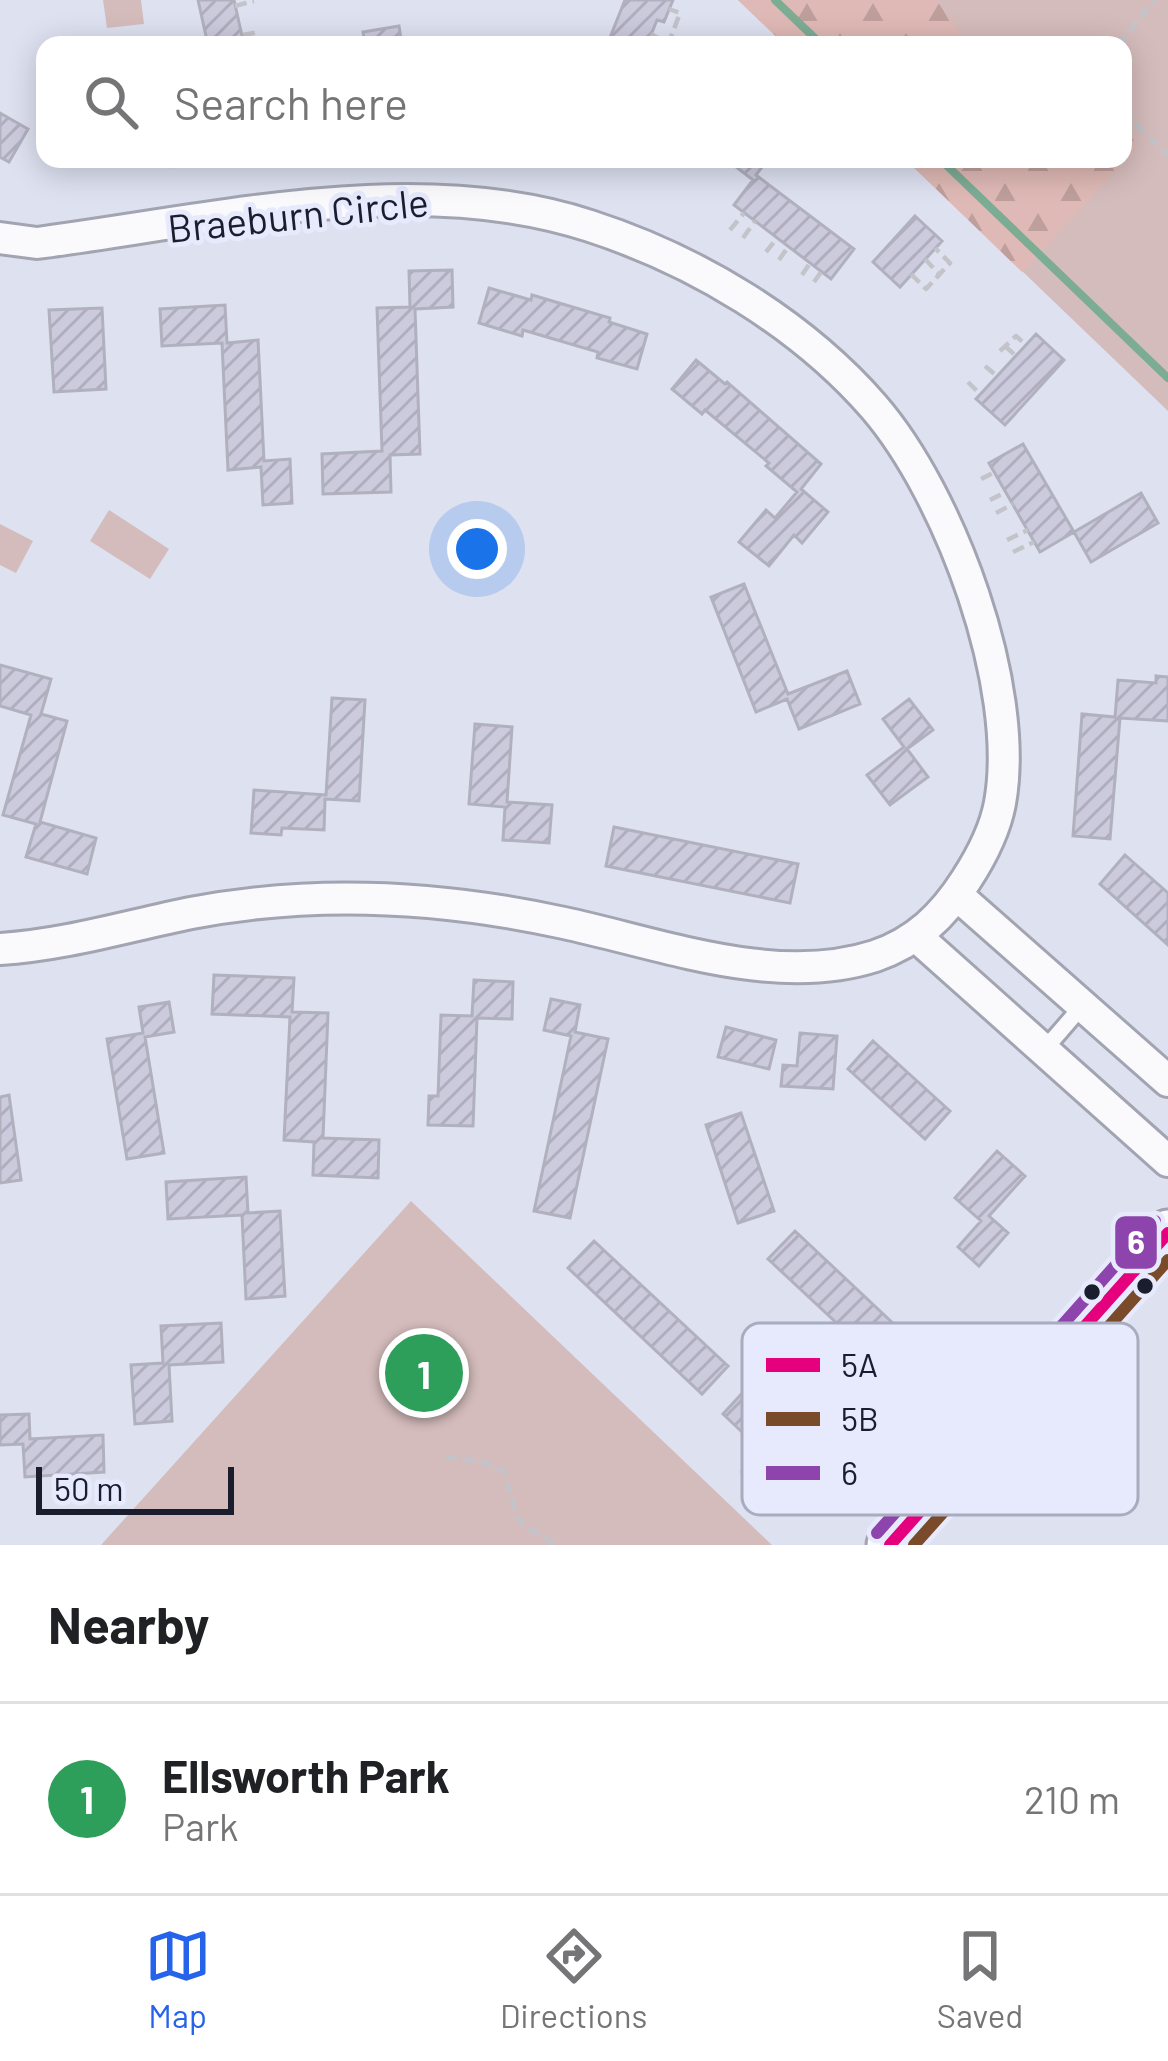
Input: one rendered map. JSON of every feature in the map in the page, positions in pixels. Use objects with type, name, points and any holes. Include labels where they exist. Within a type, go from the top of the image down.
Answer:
[{"type":"main road","points":[[1088,1323],[1168,1233]]},
{"type":"main road","points":[[890,1545],[917,1515]]},
{"type":"street","name":"Braeburn Circle","points":[[0,238],[37,243],[377,199],[468,200],[584,223],[684,265],[815,348],[877,410],[932,502],[972,593],[988,644],[1005,751],[1000,808],[980,858],[957,895],[917,937],[874,956],[828,965],[732,960],[472,905],[335,897],[251,903],[39,947],[0,949]]},
{"type":"street","points":[[957,895],[1168,1081]]},
{"type":"street","points":[[917,937],[1168,1161]]},
{"type":"lane","points":[[1044,1050],[1083,1005]]},
{"type":"path","points":[[1125,36],[1155,0]]},
{"type":"path","points":[[235,6],[254,1]]},
{"type":"path","points":[[669,9],[680,13],[671,36]]},
{"type":"path","points":[[243,34],[259,32]]},
{"type":"path","points":[[1132,121],[1168,155]]},
{"type":"path","points":[[730,230],[744,213]]},
{"type":"path","points":[[743,238],[755,221]]},
{"type":"path","points":[[766,252],[776,238]]},
{"type":"path","points":[[779,260],[788,247]]},
{"type":"path","points":[[911,274],[926,289],[940,275],[950,263],[935,248]]},
{"type":"path","points":[[925,260],[940,275]]},
{"type":"path","points":[[802,275],[810,263]]},
{"type":"path","points":[[814,282],[821,272]]},
{"type":"path","points":[[1016,356],[1003,349],[1016,337],[1025,345]]},
{"type":"path","points":[[985,366],[997,376]]},
{"type":"path","points":[[968,382],[980,394]]},
{"type":"path","points":[[981,479],[994,472]]},
{"type":"path","points":[[990,500],[1006,493]]},
{"type":"path","points":[[996,513],[1013,504]]},
{"type":"path","points":[[1007,540],[1028,530]]},
{"type":"path","points":[[1012,552],[1034,542]]},
{"type":"path","points":[[445,1456],[464,1457],[504,1471],[517,1517],[557,1545]]},
{"type":"shaded area","points":[[103,0],[141,0],[144,24],[107,28]]},
{"type":"shaded area","points":[[738,0],[1168,0],[1168,411],[914,168],[1132,168],[1132,36],[776,36]]},
{"type":"shaded area","points":[[109,510],[169,549],[150,579],[90,541]]},
{"type":"shaded area","points":[[0,524],[33,541],[16,573],[0,565]]},
{"type":"shaded area","points":[[411,1201],[772,1545],[101,1545]]},
{"type":"green space","points":[[738,0],[936,0],[963,36],[776,36]]},
{"type":"green space","points":[[914,168],[1118,168],[1022,272]]},
{"type":"building","points":[[198,0],[234,0],[242,36],[206,36]]},
{"type":"building","points":[[625,0],[673,0],[664,22],[657,20],[651,36],[611,36]]},
{"type":"building","points":[[399,26],[401,36],[364,36],[363,32]]},
{"type":"building","points":[[0,113],[28,129],[9,162],[0,157]]},
{"type":"building","points":[[738,168],[761,168],[756,175],[854,249],[831,279],[734,205],[753,180]]},
{"type":"building","points":[[915,216],[942,241],[900,287],[873,262]]},
{"type":"building","points":[[452,270],[453,307],[415,309],[420,454],[390,455],[391,492],[323,494],[322,454],[382,451],[377,308],[410,307],[409,271]]},
{"type":"building","points":[[489,288],[531,300],[532,295],[647,334],[637,369],[523,330],[522,336],[479,323]]},
{"type":"building","points":[[225,305],[227,343],[258,340],[264,461],[290,459],[292,503],[263,505],[261,467],[228,470],[222,343],[162,346],[160,309]]},
{"type":"building","points":[[102,308],[106,389],[54,392],[49,310]]},
{"type":"building","points":[[1036,334],[1064,360],[1005,425],[976,399]]},
{"type":"building","points":[[696,360],[821,464],[801,489],[828,512],[802,543],[794,535],[769,566],[739,542],[766,510],[775,518],[797,492],[705,410],[702,414],[672,389]]},
{"type":"building","points":[[1023,444],[1074,532],[1040,552],[989,463]]},
{"type":"building","points":[[1141,493],[1158,523],[1091,562],[1074,532]]},
{"type":"building","points":[[744,584],[788,694],[847,671],[860,704],[799,729],[787,699],[756,712],[711,597]]},
{"type":"building","points":[[0,665],[51,679],[41,714],[67,721],[40,822],[96,838],[87,874],[26,857],[36,824],[3,815],[31,715],[0,706]]},
{"type":"building","points":[[1156,676],[1168,677],[1168,721],[1120,718],[1110,839],[1073,836],[1082,714],[1115,717],[1118,680],[1156,683]]},
{"type":"building","points":[[332,698],[365,700],[359,801],[325,799],[324,830],[282,828],[281,835],[251,833],[254,790],[326,795]]},
{"type":"building","points":[[909,699],[933,730],[907,749],[928,777],[890,805],[867,775],[904,747],[883,719]]},
{"type":"building","points":[[475,724],[512,727],[507,802],[552,805],[549,843],[503,840],[505,807],[469,804]]},
{"type":"building","points":[[614,827],[798,864],[790,903],[606,866]]},
{"type":"building","points":[[1125,855],[1168,893],[1168,945],[1100,884]]},
{"type":"building","points":[[214,975],[294,978],[292,1012],[328,1013],[323,1138],[379,1140],[378,1178],[313,1175],[314,1142],[284,1140],[290,1017],[212,1014]]},
{"type":"building","points":[[474,980],[513,982],[512,1019],[477,1018],[473,1126],[428,1125],[429,1096],[438,1096],[441,1015],[472,1016]]},
{"type":"building","points":[[551,999],[580,1005],[575,1032],[608,1039],[570,1218],[534,1211],[571,1036],[544,1030]]},
{"type":"building","points":[[169,1002],[174,1032],[145,1037],[164,1153],[127,1159],[107,1039],[143,1033],[139,1007]]},
{"type":"building","points":[[726,1027],[776,1040],[769,1069],[718,1057]]},
{"type":"building","points":[[800,1033],[837,1036],[833,1089],[781,1086],[783,1065],[797,1066]]},
{"type":"building","points":[[873,1041],[950,1111],[925,1139],[848,1069]]},
{"type":"building","points":[[9,1095],[21,1180],[0,1183],[0,1097]]},
{"type":"building","points":[[741,1113],[774,1211],[738,1223],[706,1125]]},
{"type":"building","points":[[997,1151],[1025,1176],[989,1216],[1008,1233],[979,1266],[958,1247],[981,1221],[955,1198]]},
{"type":"building","points":[[246,1177],[248,1213],[280,1211],[285,1296],[246,1299],[242,1215],[168,1219],[166,1182]]},
{"type":"building","points":[[795,1231],[893,1323],[837,1323],[768,1259]]},
{"type":"building","points":[[594,1241],[728,1366],[702,1394],[568,1268]]},
{"type":"building","points":[[221,1323],[223,1362],[169,1365],[172,1421],[135,1424],[131,1365],[163,1363],[161,1326]]},
{"type":"building","points":[[742,1393],[742,1432],[723,1414]]},
{"type":"building","points":[[29,1414],[30,1439],[103,1435],[104,1472],[25,1477],[23,1444],[0,1445],[0,1415]]},
{"type":"waterway","points":[[775,0],[813,36]]},
{"type":"waterway","points":[[949,168],[1168,378]]},
{"type":"transit line","name":"6","points":[[1064,1323],[1155,1221]]},
{"type":"transit line","name":"5A","points":[[1088,1323],[1168,1233]]},
{"type":"transit line","name":"5B","points":[[1112,1323],[1168,1260]]},
{"type":"transit line","name":"6","points":[[877,1533],[893,1515]]},
{"type":"transit line","name":"5A","points":[[890,1545],[917,1515]]},
{"type":"transit line","name":"5B","points":[[914,1545],[941,1515]]},
{"type":"place","name":"Ellsworth Park","points":[[424,1373]]}]
